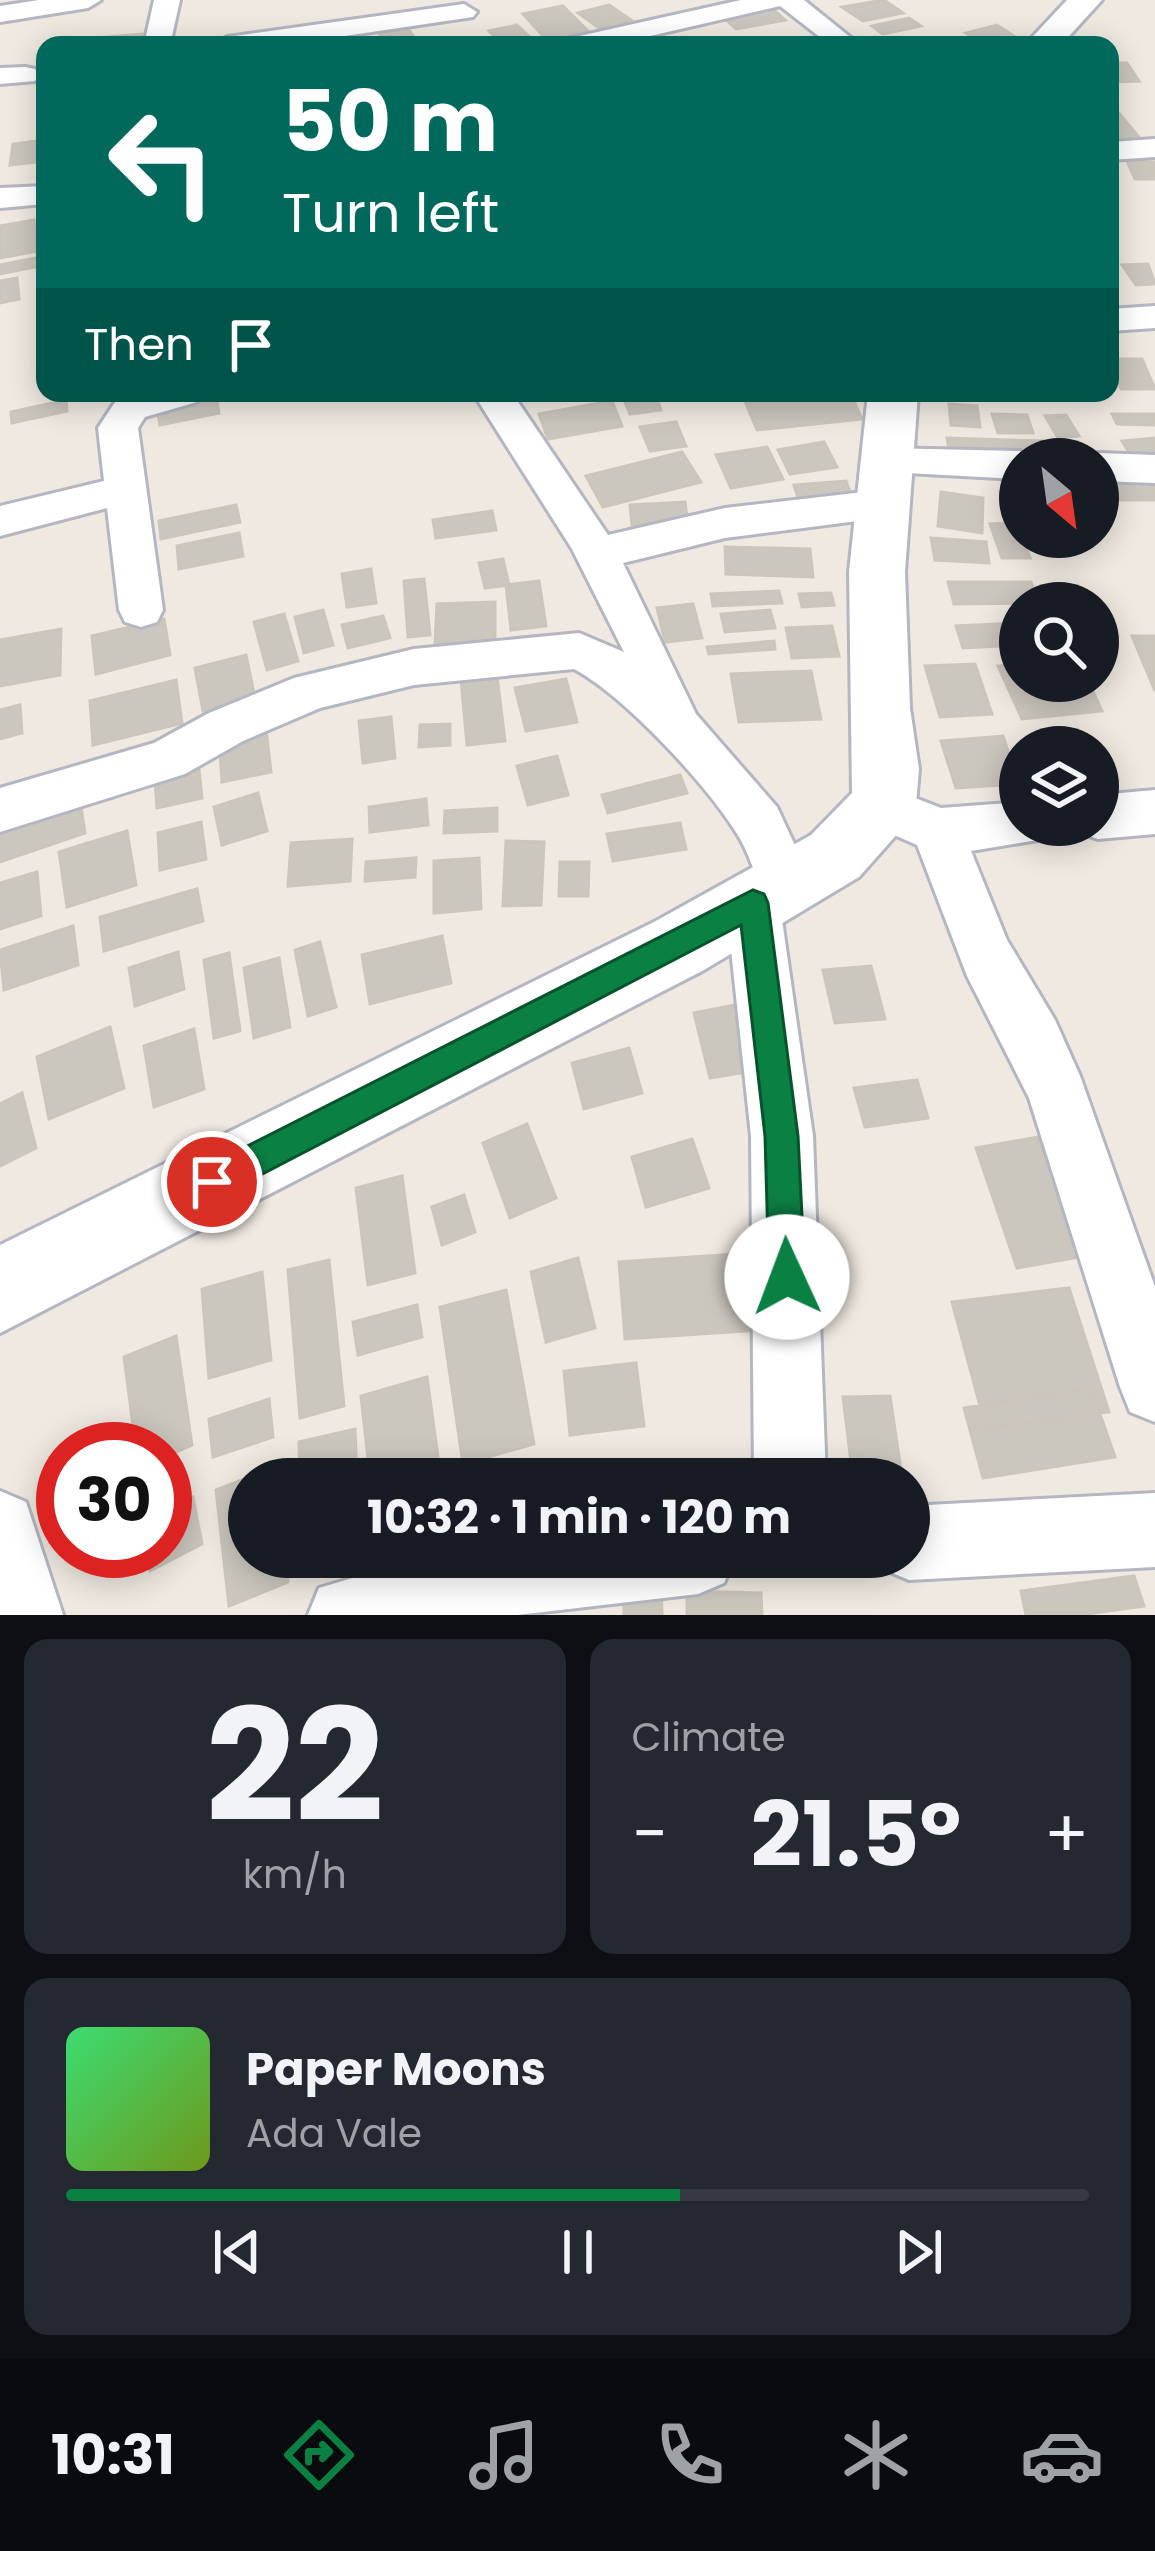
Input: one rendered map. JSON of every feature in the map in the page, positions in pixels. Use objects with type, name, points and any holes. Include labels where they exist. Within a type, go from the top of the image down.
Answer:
[{"type":"main road","points":[[1051,36],[1086,0]]},
{"type":"main road","points":[[0,1290],[679,946],[911,818],[887,769],[879,708],[877,572],[892,402]]},
{"type":"street","points":[[0,14],[88,0]]},
{"type":"street","points":[[159,36],[167,0]]},
{"type":"street","points":[[616,36],[775,0]]},
{"type":"street","points":[[788,0],[835,36]]},
{"type":"street","points":[[275,36],[465,9]]},
{"type":"street","points":[[1119,150],[1155,148]]},
{"type":"street","points":[[0,198],[36,196]]},
{"type":"street","points":[[1119,319],[1155,316]]},
{"type":"street","points":[[141,610],[118,428],[122,416],[144,402]]},
{"type":"street","points":[[498,402],[599,554],[643,639],[676,726]]},
{"type":"street","points":[[599,554],[883,482],[999,468]]},
{"type":"street","points":[[1119,468],[1155,469]]},
{"type":"street","points":[[0,521],[127,490]]},
{"type":"street","points":[[0,810],[168,758],[226,727],[311,692],[414,667],[579,651],[609,667],[676,726],[759,823],[770,894],[782,1136],[790,1458]]},
{"type":"street","points":[[1119,815],[1155,812]]},
{"type":"street","points":[[911,818],[999,823]]},
{"type":"street","points":[[911,818],[957,890],[1059,1097],[1155,1387]]},
{"type":"street","points":[[0,1528],[25,1615]]},
{"type":"street","points":[[930,1542],[1155,1530]]},
{"type":"street","points":[[346,1615],[467,1583],[511,1578]]},
{"type":"building","points":[[884,0],[903,13],[863,21],[842,7]]},
{"type":"building","points":[[609,5],[631,20],[599,28],[578,13]]},
{"type":"building","points":[[563,6],[588,31],[543,36],[523,14]]},
{"type":"building","points":[[773,9],[785,20],[736,29],[724,18]]},
{"type":"building","points":[[909,18],[921,26],[883,34],[872,26]]},
{"type":"building","points":[[405,24],[413,36],[381,36],[377,29]]},
{"type":"building","points":[[517,25],[529,36],[494,36],[489,31]]},
{"type":"building","points":[[997,25],[1014,36],[971,36],[966,33]]},
{"type":"building","points":[[1119,63],[1127,63],[1139,81],[1119,82]]},
{"type":"building","points":[[1119,113],[1138,136],[1119,137]]},
{"type":"building","points":[[36,141],[36,162],[10,165],[13,144]]},
{"type":"building","points":[[1127,161],[1155,162],[1155,179],[1135,179]]},
{"type":"building","points":[[34,220],[36,251],[0,258],[0,226]]},
{"type":"building","points":[[36,258],[36,267],[0,274],[0,265]]},
{"type":"building","points":[[1148,264],[1155,284],[1136,285],[1122,265]]},
{"type":"building","points":[[17,278],[19,299],[0,303],[0,281]]},
{"type":"building","points":[[1119,359],[1142,359],[1155,389],[1121,389]]},
{"type":"building","points":[[66,402],[67,411],[12,423],[11,412]]},
{"type":"building","points":[[217,402],[219,413],[160,425],[157,408]]},
{"type":"building","points":[[612,402],[622,426],[548,439],[539,414]]},
{"type":"building","points":[[625,402],[658,402],[661,410],[630,414]]},
{"type":"building","points":[[745,402],[854,402],[862,419],[757,430]]},
{"type":"building","points":[[949,404],[977,406],[980,427],[951,425]]},
{"type":"building","points":[[992,414],[1027,415],[1033,433],[998,433]]},
{"type":"building","points":[[1112,414],[1155,414],[1155,425],[1117,424]]},
{"type":"building","points":[[1066,415],[1079,436],[1058,438],[1045,416]]},
{"type":"building","points":[[676,422],[686,446],[650,451],[640,427]]},
{"type":"building","points":[[947,438],[999,440],[999,455],[950,454]]},
{"type":"building","points":[[1155,438],[1155,454],[1132,457],[1122,441]]},
{"type":"building","points":[[824,442],[837,467],[790,474],[778,450]]},
{"type":"building","points":[[767,447],[783,479],[731,488],[716,455]]},
{"type":"building","points":[[682,452],[701,482],[603,507],[586,476]]},
{"type":"building","points":[[1119,473],[1155,473],[1155,500],[1119,500]]},
{"type":"building","points":[[846,481],[853,500],[800,504],[794,485]]},
{"type":"building","points":[[941,492],[983,498],[982,533],[938,526]]},
{"type":"building","points":[[685,502],[688,523],[632,525],[630,505]]},
{"type":"building","points":[[236,505],[240,522],[161,539],[159,521]]},
{"type":"building","points":[[492,511],[496,530],[436,538],[433,520]]},
{"type":"building","points":[[990,524],[999,524],[999,550]]},
{"type":"building","points":[[239,533],[243,556],[179,569],[177,546]]},
{"type":"building","points":[[931,538],[986,542],[989,563],[935,560]]},
{"type":"building","points":[[725,547],[810,549],[813,577],[726,574]]},
{"type":"building","points":[[503,559],[509,585],[485,588],[479,563]]},
{"type":"building","points":[[371,569],[376,603],[347,607],[342,574]]},
{"type":"building","points":[[424,579],[430,635],[408,637],[404,581]]},
{"type":"building","points":[[539,581],[546,626],[511,630],[506,585]]},
{"type":"building","points":[[948,582],[999,582],[999,603],[954,604]]},
{"type":"building","points":[[779,591],[782,603],[713,606],[711,594]]},
{"type":"building","points":[[831,593],[834,605],[802,607],[799,594]]},
{"type":"building","points":[[495,602],[495,640],[435,643],[437,604]]},
{"type":"building","points":[[693,604],[702,638],[665,642],[657,608]]},
{"type":"building","points":[[323,610],[333,645],[304,653],[295,617]]},
{"type":"building","points":[[770,610],[775,628],[725,632],[721,614]]},
{"type":"building","points":[[284,614],[298,661],[267,670],[254,622]]},
{"type":"building","points":[[383,616],[390,638],[348,648],[342,625]]},
{"type":"building","points":[[164,619],[170,655],[96,674],[92,636]]},
{"type":"building","points":[[999,624],[999,646],[963,648],[956,626]]},
{"type":"building","points":[[832,626],[839,656],[792,658],[786,628]]},
{"type":"building","points":[[61,629],[60,675],[0,686],[0,640]]},
{"type":"building","points":[[1132,636],[1155,636],[1155,691]]},
{"type":"building","points":[[774,641],[775,649],[709,654],[707,647]]},
{"type":"building","points":[[246,655],[255,698],[203,711],[195,668]]},
{"type":"building","points":[[975,664],[992,714],[940,717],[925,666]]},
{"type":"building","points":[[811,671],[821,719],[739,722],[731,674]]},
{"type":"building","points":[[497,676],[505,741],[467,745],[461,679]]},
{"type":"building","points":[[566,679],[577,722],[526,731],[515,688]]},
{"type":"building","points":[[176,680],[182,723],[93,745],[90,701]]},
{"type":"building","points":[[1014,702],[1098,702],[1102,711],[1022,719]]},
{"type":"building","points":[[20,705],[22,733],[0,739],[0,710]]},
{"type":"building","points":[[391,717],[395,758],[363,763],[359,721]]},
{"type":"building","points":[[450,724],[450,745],[419,747],[420,725]]},
{"type":"building","points":[[266,729],[271,772],[222,782],[219,739]]},
{"type":"building","points":[[999,736],[999,785],[956,788],[941,741]]},
{"type":"building","points":[[557,756],[568,795],[528,805],[517,766]]},
{"type":"building","points":[[199,770],[202,798],[157,808],[155,780]]},
{"type":"building","points":[[680,775],[687,793],[608,813],[602,795]]},
{"type":"building","points":[[258,793],[267,831],[222,845],[214,807]]},
{"type":"building","points":[[426,799],[428,825],[370,832],[369,807]]},
{"type":"building","points":[[81,807],[85,833],[0,862],[0,833]]},
{"type":"building","points":[[497,808],[497,831],[444,833],[445,811]]},
{"type":"building","points":[[201,822],[206,859],[160,870],[158,833]]},
{"type":"building","points":[[680,823],[686,849],[613,861],[607,834]]},
{"type":"building","points":[[127,831],[136,885],[67,907],[59,852]]},
{"type":"building","points":[[352,839],[350,881],[288,886],[291,843]]},
{"type":"building","points":[[506,841],[544,842],[541,905],[503,906]]},
{"type":"building","points":[[416,858],[415,877],[365,881],[366,862]]},
{"type":"building","points":[[479,858],[481,909],[434,913],[434,861]]},
{"type":"building","points":[[560,862],[589,862],[588,896],[559,896]]},
{"type":"building","points":[[37,872],[41,916],[0,929],[0,883]]},
{"type":"building","points":[[197,889],[203,921],[104,951],[100,917]]},
{"type":"building","points":[[73,926],[78,965],[4,990],[0,950]]},
{"type":"building","points":[[442,936],[451,983],[370,1004],[362,955]]},
{"type":"building","points":[[320,942],[336,1007],[308,1016],[295,950]]},
{"type":"building","points":[[178,952],[184,989],[135,1006],[129,968]]},
{"type":"building","points":[[229,953],[240,1031],[214,1038],[204,960]]},
{"type":"building","points":[[279,958],[290,1027],[254,1038],[244,968]]},
{"type":"building","points":[[871,966],[885,1019],[835,1023],[823,970]]},
{"type":"building","points":[[740,1004],[758,1070],[710,1078],[694,1013]]},
{"type":"building","points":[[110,1027],[124,1088],[49,1119],[37,1057]]},
{"type":"building","points":[[194,1029],[204,1089],[154,1107],[144,1046]]},
{"type":"building","points":[[629,1048],[642,1093],[584,1109],[572,1063]]},
{"type":"building","points":[[917,1080],[928,1118],[865,1127],[854,1088]]},
{"type":"building","points":[[22,1093],[36,1148],[0,1166],[0,1104]]},
{"type":"building","points":[[527,1124],[556,1198],[510,1218],[483,1143]]},
{"type":"building","points":[[1044,1136],[1090,1255],[1017,1268],[976,1148]]},
{"type":"building","points":[[692,1139],[709,1188],[646,1207],[632,1157]]},
{"type":"building","points":[[402,1176],[415,1273],[368,1285],[356,1188]]},
{"type":"building","points":[[464,1195],[475,1232],[442,1245],[432,1207]]},
{"type":"building","points":[[750,1253],[760,1330],[625,1339],[619,1262]]},
{"type":"building","points":[[578,1258],[595,1328],[546,1342],[531,1272]]},
{"type":"building","points":[[329,1260],[344,1406],[300,1418],[288,1270]]},
{"type":"building","points":[[262,1272],[271,1360],[209,1378],[202,1289]]},
{"type":"building","points":[[1069,1288],[1109,1412],[986,1428],[952,1302]]},
{"type":"building","points":[[506,1290],[534,1444],[484,1458],[462,1458],[440,1307]]},
{"type":"building","points":[[417,1305],[422,1337],[358,1355],[353,1322]]},
{"type":"building","points":[[176,1336],[189,1422],[132,1422],[124,1357]]},
{"type":"building","points":[[636,1363],[644,1426],[570,1435],[564,1371]]},
{"type":"building","points":[[427,1377],[438,1457],[368,1458],[361,1396]]},
{"type":"building","points":[[1091,1388],[1115,1457],[983,1478],[964,1408]]},
{"type":"building","points":[[890,1396],[899,1458],[851,1458],[843,1397]]},
{"type":"building","points":[[269,1399],[273,1437],[213,1457],[209,1419]]},
{"type":"building","points":[[355,1429],[356,1458],[299,1458],[299,1442]]},
{"type":"building","points":[[228,1485],[228,1578],[287,1578],[288,1582],[229,1606],[216,1490]]},
{"type":"building","points":[[192,1498],[202,1544],[192,1549]]},
{"type":"building","points":[[1134,1576],[1144,1606],[1080,1615],[1026,1615],[1021,1591]]},
{"type":"building","points":[[624,1578],[661,1578],[662,1615],[624,1615]]},
{"type":"building","points":[[687,1591],[761,1593],[762,1615],[687,1615]]},
{"type":"route","points":[[212,1182],[679,946],[753,903],[782,1136],[787,1277]]}]
